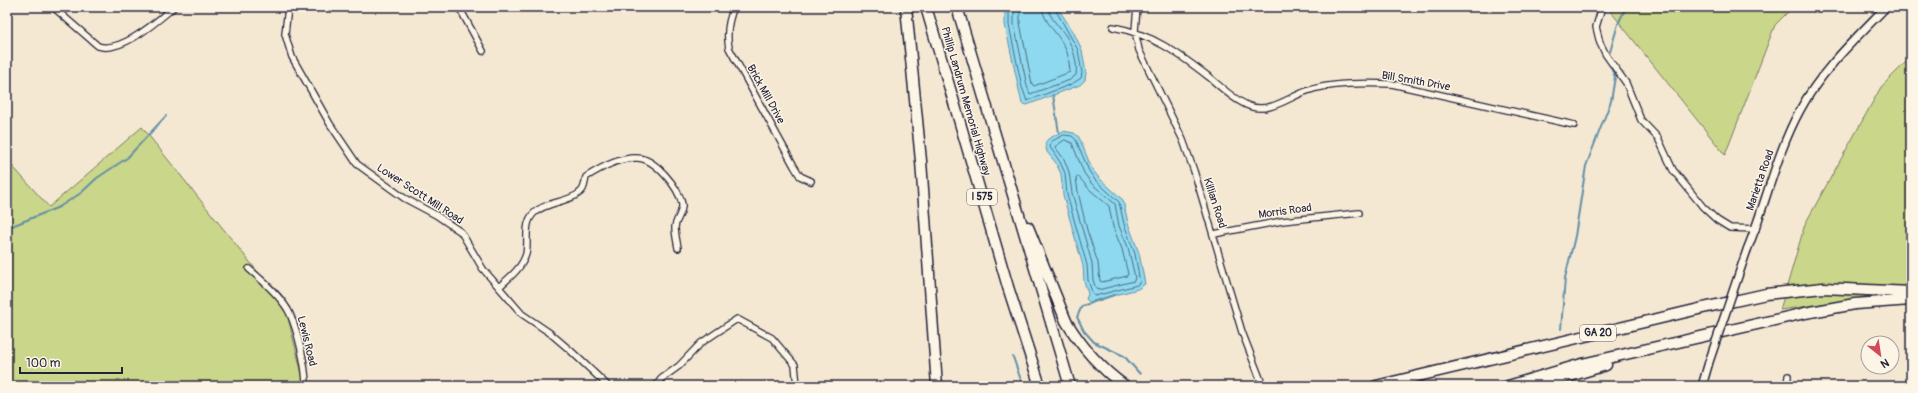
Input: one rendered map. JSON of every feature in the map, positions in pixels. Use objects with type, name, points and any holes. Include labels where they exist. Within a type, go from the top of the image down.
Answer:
[{"type":"highway","points":[[906,7],[920,145],[937,386]]},
{"type":"highway","name":"Phillip Landrum Memorial Highway","points":[[926,7],[1006,280],[1040,386]]},
{"type":"highway","name":"Phillip Landrum Memorial Highway","points":[[957,7],[1070,386]]},
{"type":"highway","points":[[1006,173],[1063,313],[1073,332],[1095,361],[1125,386]]},
{"type":"highway","name":"GA 20","points":[[1376,386],[1766,294],[1823,288],[1911,292]]},
{"type":"highway","points":[[1508,386],[1582,364],[1830,308],[1874,302],[1911,300]]},
{"type":"highway","points":[[1537,386],[1694,338]]},
{"type":"highway","points":[[935,356],[944,386]]},
{"type":"street","points":[[53,7],[98,46],[104,48],[114,47],[123,43],[140,33],[174,7]]},
{"type":"street","name":"Lower Scott Mill Road","points":[[288,7],[285,34],[292,57],[330,124],[357,164],[404,198],[436,215],[461,232],[476,259],[522,314],[550,333],[572,351],[608,386]]},
{"type":"street","points":[[459,7],[483,51]]},
{"type":"street","name":"Brick Mill Drive","points":[[734,7],[728,21],[727,37],[729,48],[800,176],[811,181]]},
{"type":"street","name":"Killian Road","points":[[1138,7],[1135,31],[1139,50],[1183,140],[1194,171],[1207,217],[1214,234],[1242,332],[1263,386]]},
{"type":"street","points":[[1602,7],[1596,27],[1600,42],[1606,55],[1626,83],[1641,120],[1658,138],[1673,170],[1703,207],[1717,220],[1730,228],[1756,229]]},
{"type":"street","name":"Marietta Road","points":[[1702,386],[1708,362],[1747,250],[1756,229],[1783,148],[1800,109],[1824,74],[1886,7]]},
{"type":"street","points":[[1113,27],[1135,31]]},
{"type":"street","name":"Bill Smith Drive","points":[[1135,31],[1157,41],[1188,61],[1235,98],[1250,106],[1266,107],[1278,104],[1307,91],[1327,87],[1363,83],[1392,84],[1574,125]]},
{"type":"street","points":[[499,287],[520,267],[526,254],[527,226],[534,213],[544,206],[578,194],[584,188],[586,177],[598,169],[618,162],[638,158],[654,165],[668,178],[678,193],[682,206],[680,216],[675,226],[678,248]]},
{"type":"street","name":"Morris Road","points":[[1214,234],[1282,221],[1359,213]]},
{"type":"street","name":"Lewis Road","points":[[249,269],[264,281],[290,313],[302,357],[306,386]]},
{"type":"street","points":[[656,386],[661,379],[679,366],[701,343],[737,320],[772,338],[795,364],[797,386]]},
{"type":"street","points":[[1787,386],[1788,376]]},
{"type":"green space","points":[[1607,7],[1793,7],[1775,25],[1725,155]]},
{"type":"green space","points":[[1911,57],[1911,296],[1843,301],[1780,310],[1805,224],[1881,87]]},
{"type":"green space","points":[[142,127],[285,306],[305,386],[7,386],[7,160],[49,207]]},
{"type":"water","points":[[1005,7],[1057,7],[1073,31],[1082,50],[1086,73],[1085,80],[1080,85],[1027,105],[1022,104],[1005,25]]},
{"type":"water","points":[[1063,131],[1074,133],[1079,137],[1092,169],[1099,178],[1123,200],[1128,223],[1139,253],[1145,284],[1138,289],[1089,302],[1086,299],[1088,294],[1084,281],[1083,266],[1063,195],[1061,174],[1056,163],[1047,152],[1045,143],[1048,139]]},
{"type":"waterway","points":[[1610,52],[1618,24],[1626,7]]},
{"type":"waterway","points":[[1561,329],[1565,278],[1575,236],[1586,166],[1611,101],[1615,77],[1609,63]]},
{"type":"waterway","points":[[1053,95],[1059,133]]},
{"type":"waterway","points":[[7,228],[59,207],[81,193],[97,178],[127,158],[166,116]]},
{"type":"waterway","points":[[1114,295],[1082,306],[1077,317],[1084,331],[1094,342],[1124,356],[1140,374]]},
{"type":"waterway","points":[[1013,357],[1023,386]]}]
